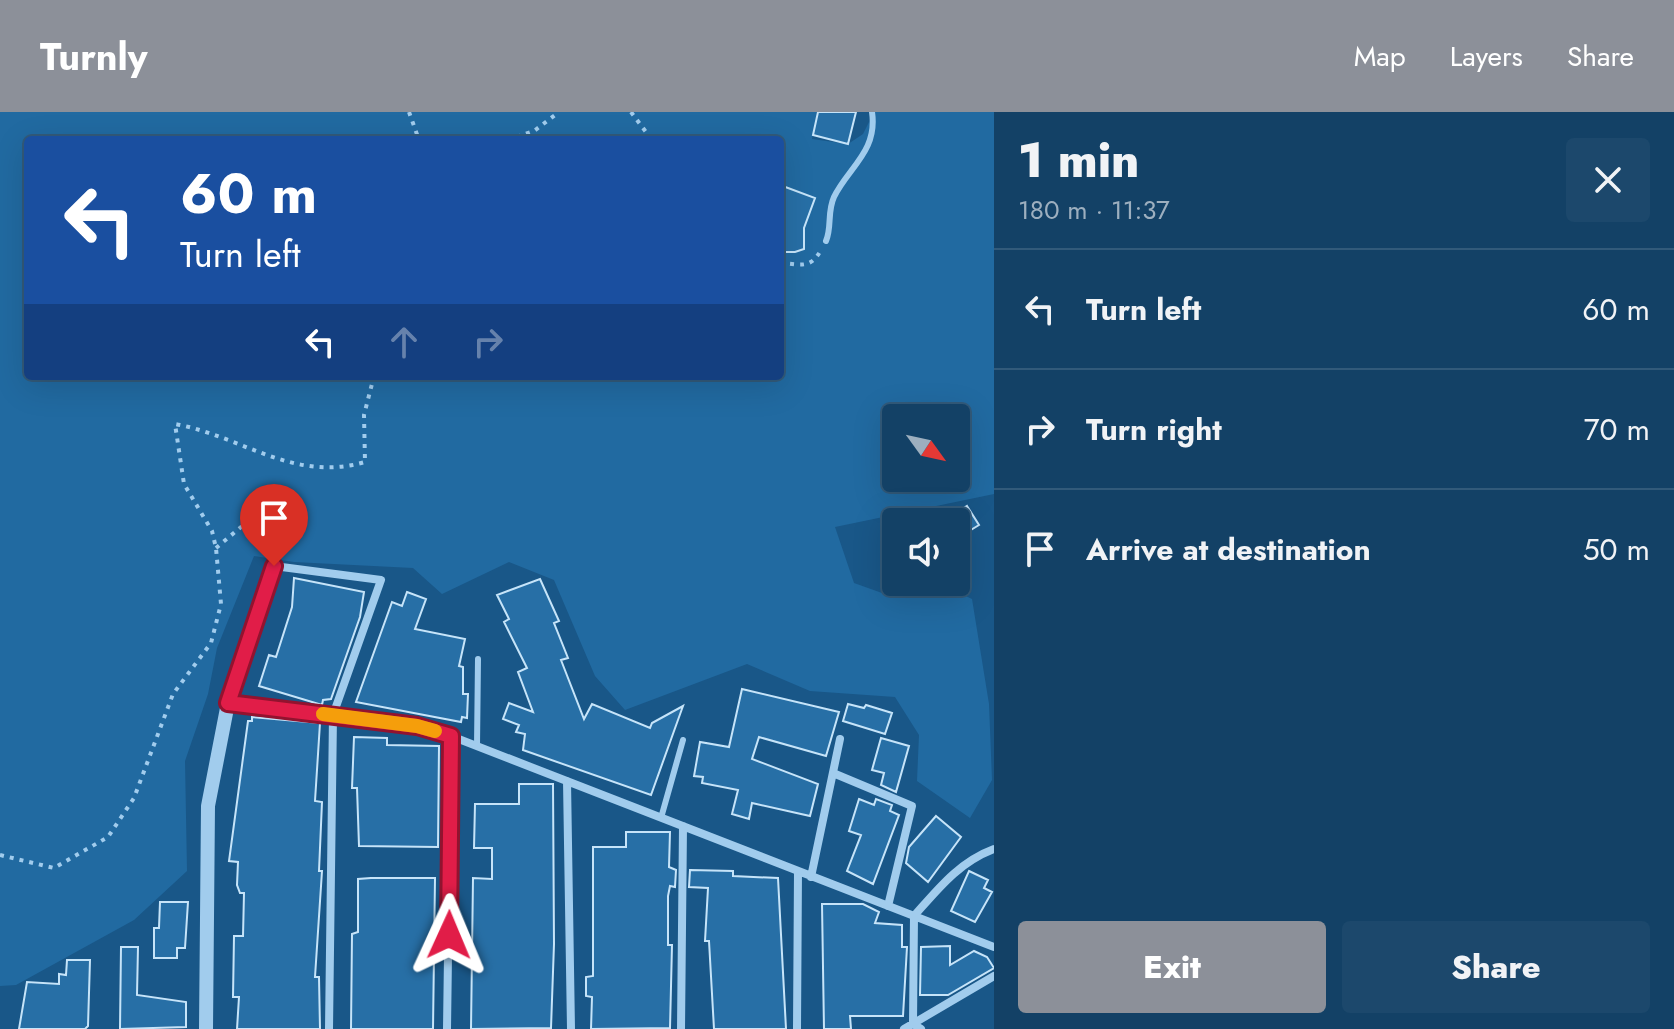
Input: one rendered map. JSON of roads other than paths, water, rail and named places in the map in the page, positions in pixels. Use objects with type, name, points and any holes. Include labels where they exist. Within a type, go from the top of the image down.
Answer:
[{"type":"street","points":[[206,1029],[208,806],[228,703],[274,566],[381,580],[333,715],[329,1029]]},
{"type":"street","points":[[228,703],[417,726],[451,736],[994,947]]},
{"type":"street","points":[[447,1029],[451,736]]},
{"type":"street","points":[[811,877],[840,739]]},
{"type":"street","points":[[833,773],[912,806],[888,906]]},
{"type":"street","points":[[567,781],[571,1029]]},
{"type":"street","points":[[681,1029],[683,826]]},
{"type":"street","points":[[917,1026],[914,916],[945,881],[973,857],[994,849]]},
{"type":"street","points":[[797,1029],[798,871]]},
{"type":"street","points":[[904,1029],[917,1026],[994,976]]},
{"type":"lane","points":[[826,241],[834,197],[855,171],[865,149],[874,126],[872,112]]},
{"type":"lane","points":[[477,746],[478,659]]},
{"type":"lane","points":[[661,818],[683,740]]}]
